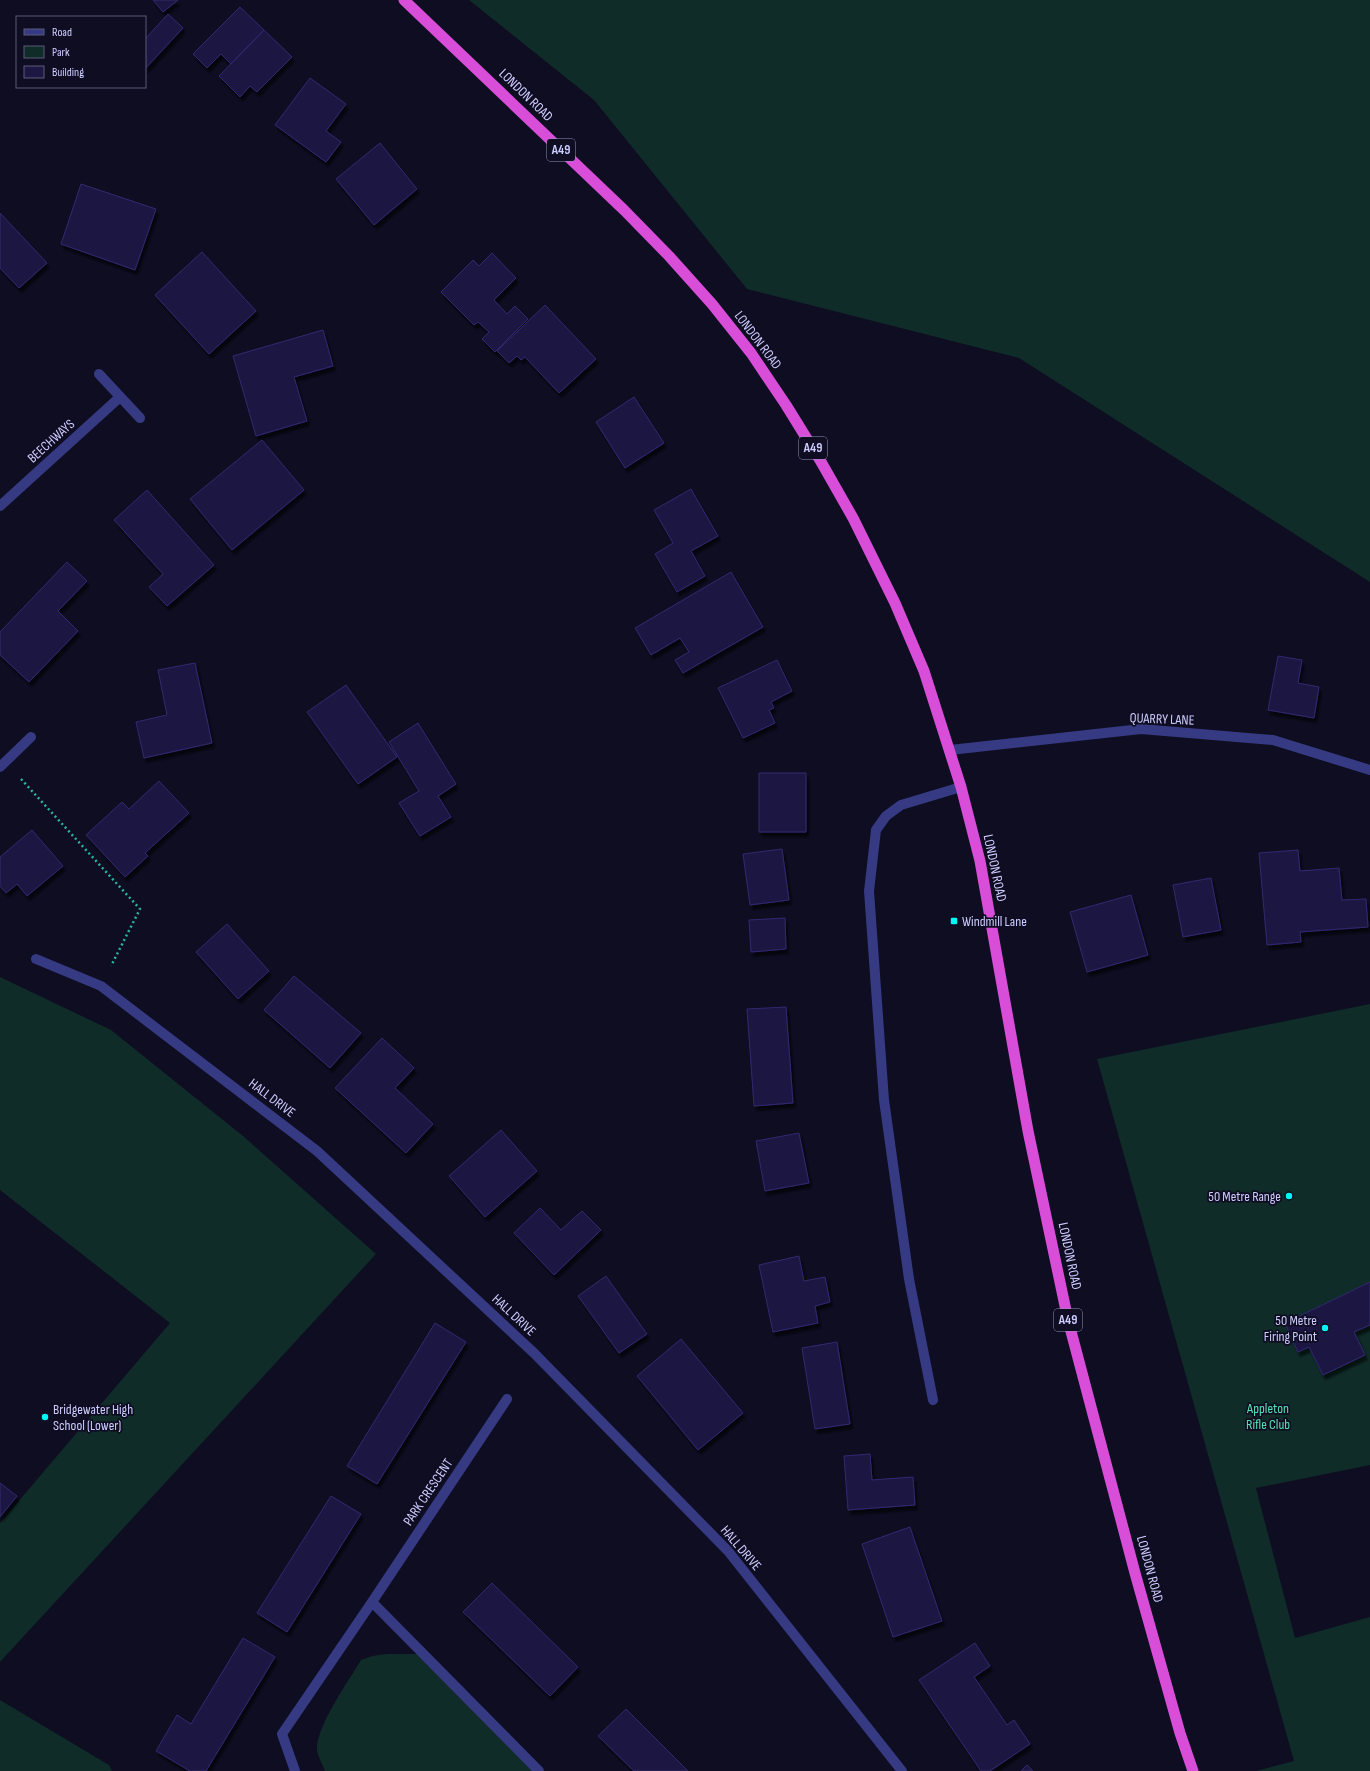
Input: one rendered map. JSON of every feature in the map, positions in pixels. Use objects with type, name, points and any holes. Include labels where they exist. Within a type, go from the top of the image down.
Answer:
[{"type":"highway","name":"LONDON ROAD","points":[[404,0],[618,205],[664,251],[712,304],[751,353],[786,405],[853,518],[880,572],[924,671],[961,787],[980,861],[1028,1131],[1068,1320],[1135,1573],[1180,1733],[1193,1771]]},
{"type":"street","points":[[99,374],[140,418]]},
{"type":"street","name":"BEECHWAYS","points":[[0,506],[120,397]]},
{"type":"street","name":"QUARRY LANE","points":[[950,750],[1141,729],[1273,740],[1370,770]]},
{"type":"street","points":[[2,762],[31,737]]},
{"type":"street","points":[[933,1400],[910,1279],[884,1100],[869,891],[876,830],[886,816],[901,805],[961,787]]},
{"type":"street","name":"HALL DRIVE","points":[[36,958],[101,986],[317,1151],[534,1353],[728,1551],[902,1771]]},
{"type":"street","name":"PARK CRESCENT","points":[[295,1771],[282,1734],[507,1399]]},
{"type":"street","points":[[372,1602],[539,1771]]},
{"type":"path","points":[[2,762],[140,909],[101,986]]},
{"type":"green space","points":[[469,0],[1370,0],[1370,582],[1019,358],[747,289],[594,100]]},
{"type":"green space","points":[[0,977],[111,1030],[243,1136],[376,1254],[0,1662],[0,1523],[170,1323],[0,1190]]},
{"type":"green space","name":"Appleton Rifle Club","points":[[1370,1004],[1370,1282],[1285,1323],[1298,1352],[1309,1347],[1323,1375],[1365,1355],[1354,1332],[1370,1325],[1370,1465],[1256,1488],[1295,1638],[1370,1617],[1370,1771],[1256,1771],[1294,1761],[1097,1059]]},
{"type":"green space","points":[[387,1654],[424,1654],[538,1771],[325,1771],[317,1751],[321,1730],[327,1717],[361,1660],[372,1656]]},
{"type":"green space","points":[[0,1700],[109,1765],[112,1771],[0,1771]]},
{"type":"building","points":[[153,0],[178,0],[163,12]]},
{"type":"building","points":[[240,7],[264,30],[231,64],[221,54],[207,68],[193,54]]},
{"type":"building","points":[[168,14],[183,28],[146,68],[146,38]]},
{"type":"building","points":[[264,30],[292,57],[257,92],[250,86],[240,97],[219,76]]},
{"type":"building","points":[[310,78],[346,104],[326,131],[341,142],[326,162],[275,125]]},
{"type":"building","points":[[380,143],[417,189],[374,225],[336,179]]},
{"type":"building","points":[[81,184],[156,209],[135,270],[61,244]]},
{"type":"building","points":[[0,213],[47,263],[19,288],[0,268]]},
{"type":"building","points":[[202,252],[256,311],[209,354],[155,295]]},
{"type":"building","points":[[492,253],[516,278],[494,300],[507,314],[515,306],[528,319],[495,352],[482,339],[489,332],[478,322],[474,325],[441,292],[473,260],[479,266]]},
{"type":"building","points":[[545,305],[596,359],[559,393],[525,357],[521,360],[517,356],[509,363],[497,351]]},
{"type":"building","points":[[323,330],[333,366],[294,377],[307,421],[256,436],[233,356]]},
{"type":"building","points":[[634,397],[664,443],[625,468],[596,422]]},
{"type":"building","points":[[262,440],[304,490],[232,550],[190,499]]},
{"type":"building","points":[[691,489],[718,536],[691,551],[705,576],[677,592],[655,554],[673,543],[654,510]]},
{"type":"building","points":[[147,490],[214,565],[167,606],[149,587],[163,574],[114,520]]},
{"type":"building","points":[[67,562],[87,581],[58,611],[78,631],[29,682],[0,655],[0,632]]},
{"type":"building","points":[[731,572],[763,627],[683,673],[675,660],[689,652],[680,638],[651,655],[635,628]]},
{"type":"building","points":[[1278,656],[1302,660],[1298,683],[1319,687],[1314,718],[1268,710]]},
{"type":"building","points":[[777,660],[792,691],[771,702],[774,708],[769,710],[775,723],[743,738],[718,688]]},
{"type":"building","points":[[195,663],[212,743],[144,758],[136,722],[167,715],[158,670]]},
{"type":"building","points":[[346,685],[397,757],[358,784],[307,712]]},
{"type":"building","points":[[418,723],[456,784],[438,796],[451,817],[420,836],[399,803],[419,791],[389,742]]},
{"type":"building","points":[[759,773],[806,773],[806,832],[759,832]]},
{"type":"building","points":[[159,781],[189,813],[145,853],[148,856],[125,877],[86,835],[122,802],[129,809]]},
{"type":"building","points":[[32,830],[63,866],[27,896],[17,884],[6,893],[0,886],[0,857]]},
{"type":"building","points":[[782,849],[789,900],[750,905],[743,854]]},
{"type":"building","points":[[1298,850],[1300,871],[1339,868],[1342,900],[1366,899],[1368,927],[1300,932],[1301,942],[1267,945],[1259,853]]},
{"type":"building","points":[[1211,878],[1221,930],[1183,937],[1173,885]]},
{"type":"building","points":[[1131,895],[1148,955],[1087,972],[1070,912]]},
{"type":"building","points":[[785,918],[786,949],[751,952],[749,920]]},
{"type":"building","points":[[227,924],[269,971],[238,999],[196,952]]},
{"type":"building","points":[[294,976],[361,1033],[330,1068],[264,1010]]},
{"type":"building","points":[[786,1007],[793,1103],[754,1106],[747,1009]]},
{"type":"building","points":[[382,1038],[414,1068],[395,1088],[433,1124],[406,1153],[335,1088]]},
{"type":"building","points":[[501,1130],[537,1171],[485,1217],[449,1176]]},
{"type":"building","points":[[799,1133],[809,1183],[765,1191],[756,1141]]},
{"type":"building","points":[[540,1208],[561,1230],[582,1211],[601,1230],[554,1275],[514,1233]]},
{"type":"building","points":[[799,1256],[804,1281],[825,1277],[830,1302],[815,1306],[818,1323],[773,1332],[759,1265]]},
{"type":"building","points":[[606,1276],[647,1334],[619,1353],[578,1296]]},
{"type":"building","name":"50 Metre Firing Point","points":[[1370,1282],[1370,1325],[1354,1332],[1365,1355],[1323,1375],[1309,1347],[1298,1352],[1285,1323]]},
{"type":"building","points":[[435,1323],[466,1342],[377,1484],[347,1466]]},
{"type":"building","points":[[681,1339],[743,1413],[698,1450],[637,1376]]},
{"type":"building","points":[[837,1342],[850,1424],[815,1429],[802,1348]]},
{"type":"building","points":[[870,1454],[872,1480],[913,1477],[915,1505],[848,1510],[844,1456]]},
{"type":"building","points":[[0,1483],[17,1496],[0,1517]]},
{"type":"building","points":[[331,1496],[361,1514],[287,1632],[257,1613]]},
{"type":"building","points":[[910,1527],[942,1621],[893,1637],[862,1544]]},
{"type":"building","points":[[492,1583],[578,1667],[550,1696],[463,1612]]},
{"type":"building","points":[[243,1638],[275,1657],[206,1771],[190,1771],[156,1751],[177,1715],[191,1724]]},
{"type":"building","points":[[975,1643],[990,1666],[974,1677],[1007,1725],[1014,1720],[1030,1744],[990,1771],[981,1771],[919,1680]]},
{"type":"building","points":[[626,1709],[688,1771],[634,1771],[598,1736]]},
{"type":"building","points":[[1027,1765],[1033,1771],[1021,1771]]},
{"type":"place","name":"Windmill Lane","points":[[954,921]]},
{"type":"place","name":"50 Metre Range","points":[[1289,1196]]},
{"type":"place","name":"50 Metre Firing Point","points":[[1325,1328]]},
{"type":"place","name":"Bridgewater High School (Lower)","points":[[45,1417]]}]
